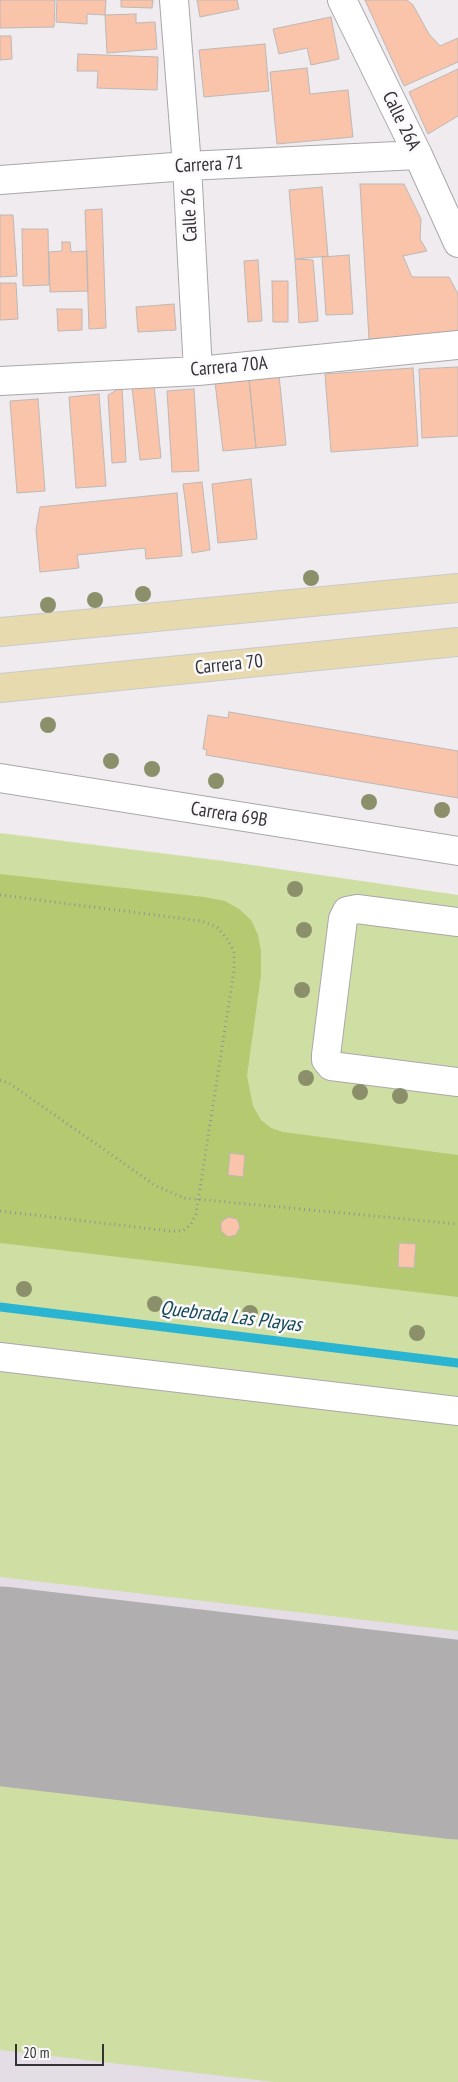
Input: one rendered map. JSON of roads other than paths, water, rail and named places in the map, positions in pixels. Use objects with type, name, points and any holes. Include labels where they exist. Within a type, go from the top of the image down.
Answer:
[{"type":"main road","points":[[0,632],[458,588]]},
{"type":"main road","name":"Carrera 70","points":[[0,688],[458,642]]},
{"type":"street","name":"Calle 26","points":[[174,0],[188,166],[198,371]]},
{"type":"street","name":"Calle 26A","points":[[342,0],[418,155],[458,243]]},
{"type":"street","name":"Carrera 71","points":[[0,180],[188,166],[418,155]]},
{"type":"street","name":"Carrera 70A","points":[[0,381],[198,371],[458,345]]},
{"type":"street","name":"Carrera 69B","points":[[0,778],[458,851]]},
{"type":"street","points":[[458,922],[357,909],[347,911],[343,919],[326,1056],[331,1066],[458,1082]]},
{"type":"street","points":[[0,1357],[458,1411]]},
{"type":"waterway","name":"Quebrada Las Playas","points":[[0,1307],[458,1363]]}]
